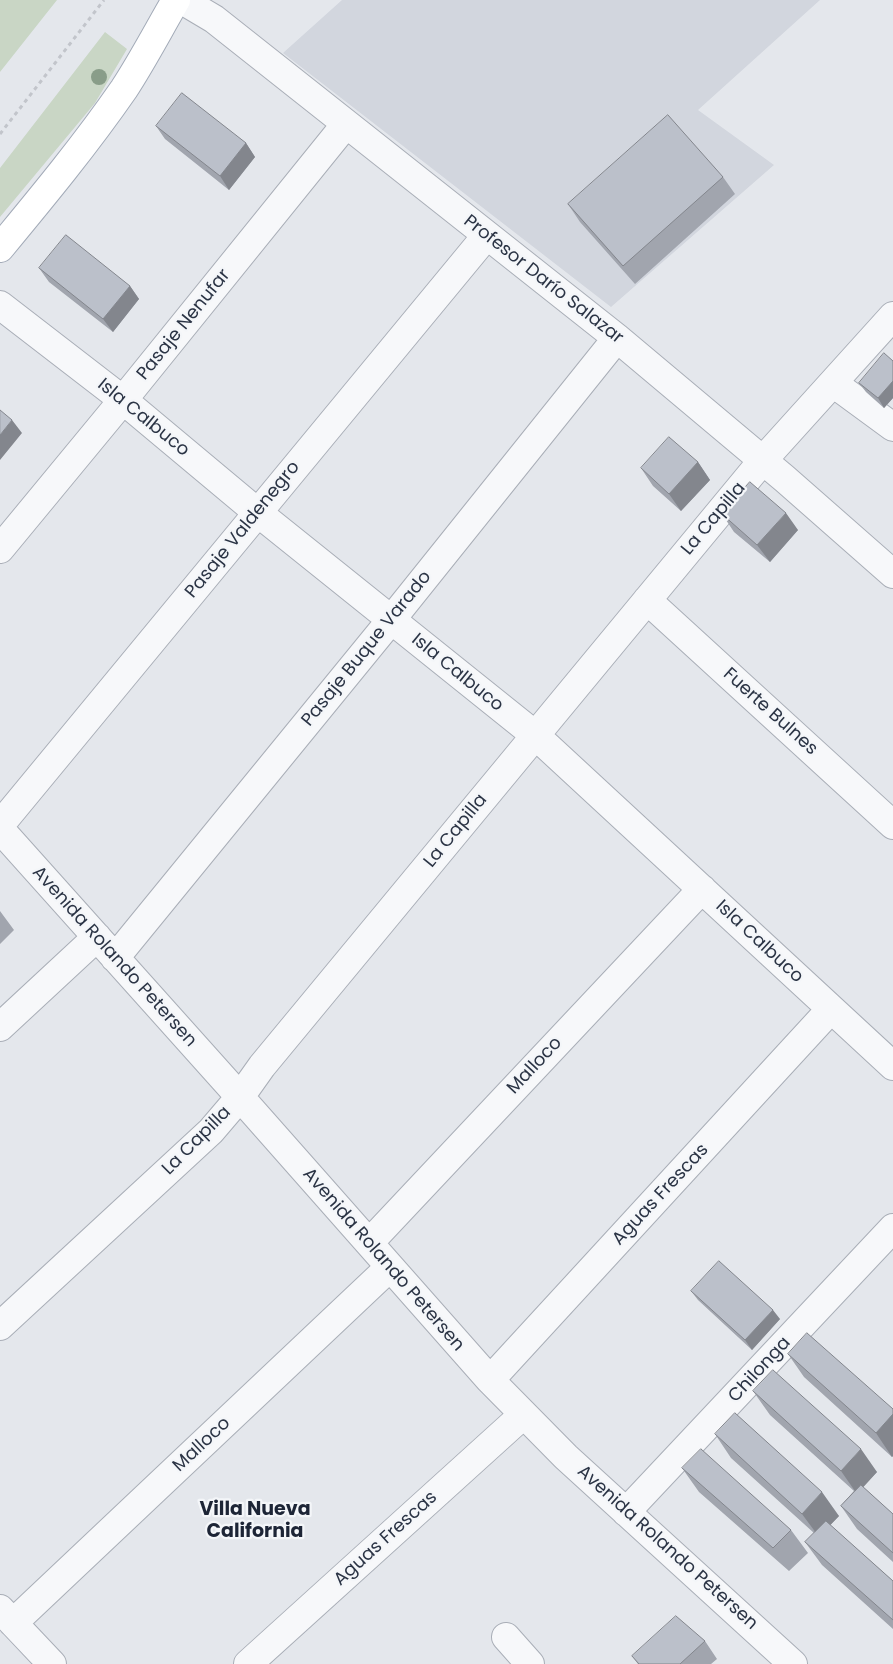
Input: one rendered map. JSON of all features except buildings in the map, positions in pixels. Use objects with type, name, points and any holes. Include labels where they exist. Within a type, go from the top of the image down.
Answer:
[{"type":"main road","points":[[0,248],[72,161],[126,87],[176,0]]},
{"type":"street","name":"Profesor Darío Salazar","points":[[182,0],[214,19],[617,338],[763,460],[893,574]]},
{"type":"street","name":"Pasaje Nenufar","points":[[0,549],[346,124]]},
{"type":"street","name":"Pasaje Valdenegro","points":[[0,827],[257,512],[487,235]]},
{"type":"street","name":"Isla Calbuco","points":[[0,304],[123,400],[257,512],[535,735],[893,1066]]},
{"type":"street","name":"La Capilla","points":[[0,1326],[200,1142],[240,1097],[262,1066],[763,460],[893,316]]},
{"type":"street","name":"Pasaje Buque Varado","points":[[115,958],[391,620],[617,338]]},
{"type":"street","points":[[833,383],[893,427]]},
{"type":"street","name":"Fuerte Bulnes","points":[[647,600],[893,825]]},
{"type":"street","name":"Avenida Rolando Petersen","points":[[0,827],[390,1268],[523,1415],[566,1457],[793,1664]]},
{"type":"street","name":"Malloco","points":[[369,1243],[702,889]]},
{"type":"street","points":[[0,1027],[97,937]]},
{"type":"street","name":"Aguas Frescas","points":[[490,1380],[831,1009]]},
{"type":"street","name":"Chilonga","points":[[626,1512],[893,1228]]},
{"type":"street","name":"Malloco","points":[[7,1616],[390,1268]]},
{"type":"street","name":"Aguas Frescas","points":[[248,1664],[523,1415]]},
{"type":"street","points":[[7,1616],[52,1664]]},
{"type":"street","points":[[506,1637],[530,1664]]},
{"type":"path","points":[[0,134],[104,0]]},
{"type":"shaded area","points":[[342,0],[820,0],[698,110],[774,165],[611,307],[283,53]]},
{"type":"green space","points":[[0,0],[57,0],[0,72]]},
{"type":"green space","points":[[105,32],[127,49],[95,103],[0,217],[0,168]]},
{"type":"district","name":"Villa Nueva California","points":[[255,1521]]}]
